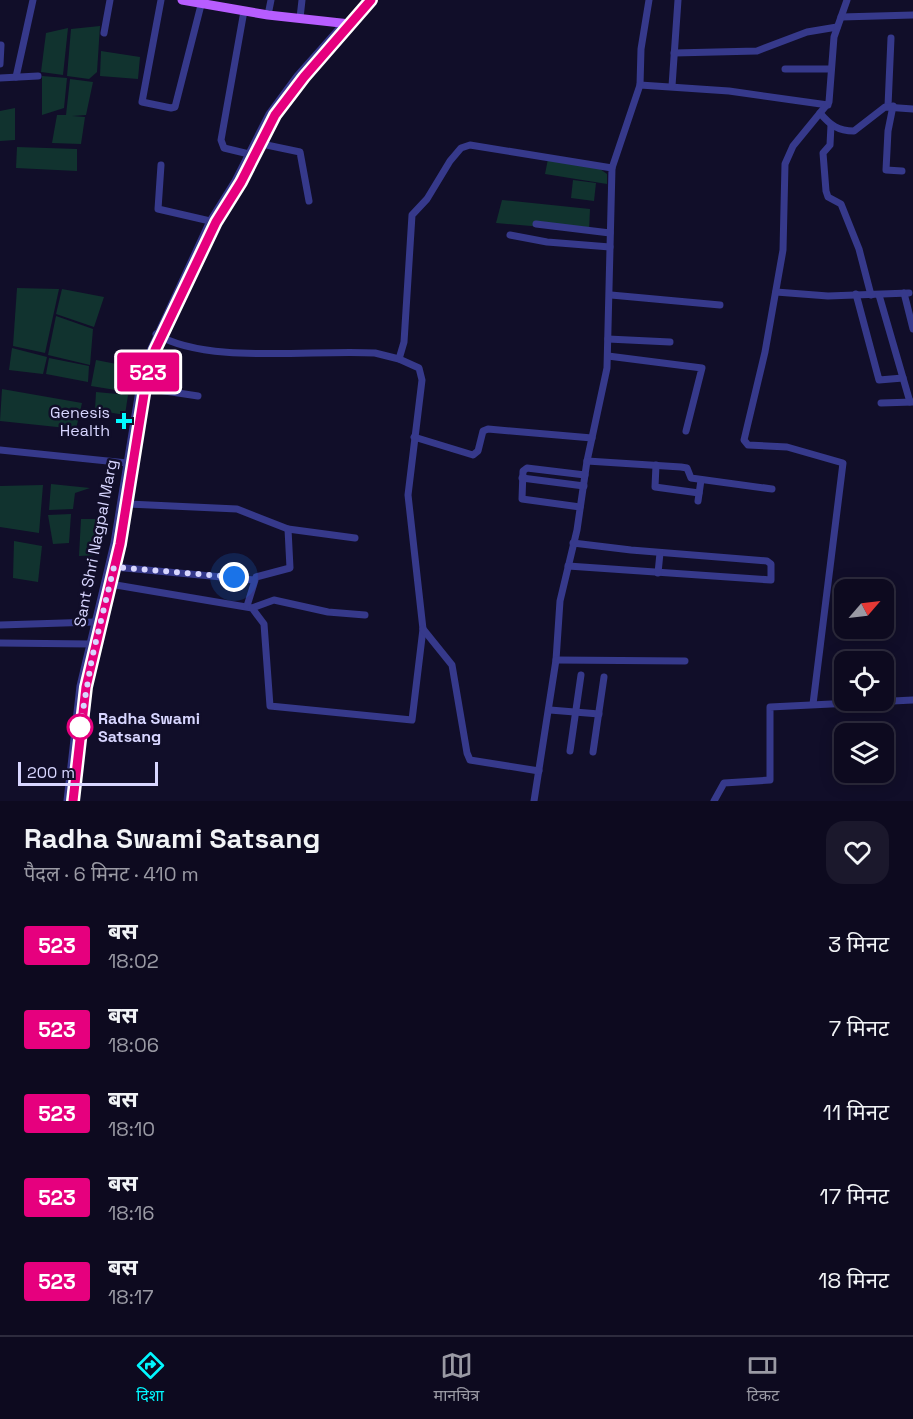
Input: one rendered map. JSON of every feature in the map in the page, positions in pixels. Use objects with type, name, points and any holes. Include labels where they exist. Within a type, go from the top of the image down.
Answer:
[{"type":"main road","points":[[182,0],[244,12],[347,24]]},
{"type":"main road","name":"Sant Shri Nagpal Marg","points":[[347,24],[364,0]]},
{"type":"main road","name":"Sant Shri Nagpal Marg","points":[[347,24],[371,0]]},
{"type":"street","points":[[16,77],[33,0]]},
{"type":"street","points":[[104,33],[110,0]]},
{"type":"street","points":[[161,0],[142,101],[145,105],[175,107],[201,5]]},
{"type":"street","points":[[268,15],[271,0]]},
{"type":"street","points":[[300,18],[302,0]]},
{"type":"street","points":[[534,801],[550,710],[559,609],[608,356],[612,168],[640,85],[640,49],[649,0]]},
{"type":"street","points":[[672,86],[678,0]]},
{"type":"street","points":[[813,704],[843,463],[787,447],[745,443],[776,292],[783,245],[783,176],[786,158],[798,138],[828,105],[837,27],[847,0]]},
{"type":"street","points":[[244,12],[221,140],[224,148],[249,154]]},
{"type":"street","points":[[841,17],[913,15]]},
{"type":"street","name":"Sant Shri Nagpal Marg","points":[[73,801],[82,715],[128,504],[130,460],[143,366],[258,143],[269,114],[297,76],[347,24]]},
{"type":"street","points":[[674,53],[757,51],[807,32],[837,27]]},
{"type":"street","points":[[891,38],[891,106],[886,170],[902,171]]},
{"type":"street","points":[[0,64],[2,45]]},
{"type":"street","points":[[785,69],[831,69]]},
{"type":"street","points":[[0,78],[38,76]]},
{"type":"street","points":[[640,85],[672,86],[828,105]]},
{"type":"street","points":[[820,113],[831,125],[842,130],[856,131],[891,106],[913,109]]},
{"type":"street","points":[[831,125],[830,144],[822,153],[826,191],[828,197],[841,204],[911,402],[882,403]]},
{"type":"street","points":[[258,143],[300,152],[309,201]]},
{"type":"street","name":"Sant Shri Nagpal Marg","points":[[66,801],[76,709],[114,543],[149,367],[159,336],[210,221],[249,154],[258,143]]},
{"type":"street","points":[[399,359],[404,342],[412,215],[427,199],[450,161],[461,148],[470,145],[612,168]]},
{"type":"street","points":[[161,165],[158,209],[210,221]]},
{"type":"street","points":[[536,224],[610,233]]},
{"type":"street","points":[[510,235],[547,242],[610,248]]},
{"type":"street","points":[[776,292],[828,296],[906,293],[913,329]]},
{"type":"street","points":[[856,294],[879,380],[903,378]]},
{"type":"street","points":[[610,295],[720,305]]},
{"type":"street","points":[[159,336],[179,345],[211,350],[359,352],[399,359],[417,366],[421,372],[408,504],[423,629],[411,722],[271,706],[268,703],[264,624],[249,607]]},
{"type":"street","points":[[608,339],[670,342]]},
{"type":"street","points":[[608,356],[702,368],[686,431]]},
{"type":"street","points":[[145,388],[198,396]]},
{"type":"street","points":[[414,437],[473,455],[478,451],[483,431],[489,429],[592,438]]},
{"type":"street","points":[[0,450],[130,460]]},
{"type":"street","points":[[587,460],[686,468],[691,478],[772,489]]},
{"type":"street","points":[[656,465],[655,487],[699,492]]},
{"type":"street","points":[[580,507],[522,499],[523,471],[527,468],[585,475]]},
{"type":"street","points":[[522,478],[584,486]]},
{"type":"street","points":[[698,501],[701,480]]},
{"type":"street","points":[[128,504],[237,509],[288,529],[355,538]]},
{"type":"street","points":[[114,567],[254,579],[263,574],[290,568],[288,529]]},
{"type":"street","points":[[568,566],[771,580],[771,564],[767,561],[660,553],[573,543]]},
{"type":"street","points":[[658,573],[660,553]]},
{"type":"street","points":[[249,607],[254,579]]},
{"type":"street","points":[[110,584],[249,607],[274,600],[328,612],[365,615]]},
{"type":"street","points":[[0,625],[95,622]]},
{"type":"street","points":[[423,629],[452,663],[470,760],[539,771]]},
{"type":"street","points":[[0,643],[90,644]]},
{"type":"street","points":[[556,660],[685,661]]},
{"type":"street","points":[[570,751],[581,675]]},
{"type":"street","points":[[594,752],[604,677]]},
{"type":"street","points":[[714,801],[724,783],[770,780],[769,708],[913,700]]},
{"type":"street","points":[[550,710],[599,714]]},
{"type":"green space","points":[[100,26],[97,72],[89,79],[67,76],[71,29]]},
{"type":"green space","points":[[68,28],[63,75],[41,72],[46,33]]},
{"type":"green space","points":[[101,51],[140,57],[138,79],[100,76]]},
{"type":"green space","points":[[42,76],[67,78],[64,108],[42,115]]},
{"type":"green space","points":[[70,79],[93,82],[86,115],[72,116],[85,117],[81,144],[52,143],[57,115],[66,115]]},
{"type":"green space","points":[[15,108],[15,140],[0,141],[0,111]]},
{"type":"green space","points":[[17,147],[77,149],[77,171],[16,168]]},
{"type":"green space","points":[[548,159],[600,169],[607,174],[607,184],[545,174]]},
{"type":"green space","points":[[573,180],[596,183],[594,201],[571,198]]},
{"type":"green space","points":[[502,200],[590,209],[589,231],[496,223]]},
{"type":"green space","points":[[17,288],[59,289],[45,353],[13,346]]},
{"type":"green space","points":[[62,289],[104,297],[94,327],[56,314]]},
{"type":"green space","points":[[56,316],[93,329],[90,365],[48,355]]},
{"type":"green space","points":[[12,348],[47,357],[43,374],[9,370]]},
{"type":"green space","points":[[49,358],[89,366],[88,382],[46,374]]},
{"type":"green space","points":[[96,360],[132,367],[128,392],[91,386]]},
{"type":"green space","points":[[2,389],[82,403],[76,429],[0,421]]},
{"type":"green space","points":[[96,392],[128,395],[125,415],[95,410]]},
{"type":"green space","points":[[51,484],[90,488],[75,493],[73,509],[49,510]]},
{"type":"green space","points":[[43,485],[39,533],[0,527],[0,486]]},
{"type":"green space","points":[[71,514],[69,543],[53,544],[48,515]]},
{"type":"green space","points":[[81,519],[107,519],[99,555],[79,556]]},
{"type":"green space","points":[[14,541],[42,546],[38,582],[13,578]]},
{"type":"bus line","name":"523","points":[[73,801],[86,687],[120,544],[135,462],[145,388],[155,350],[216,222],[241,182],[275,115],[304,77],[371,0]]},
{"type":"place","name":"Genesis Health","points":[[124,421]]},
{"type":"place","name":"Radha Swami Satsang","points":[[80,727]]},
{"type":"route","points":[[80,727],[92,658],[114,567],[234,577]]}]
